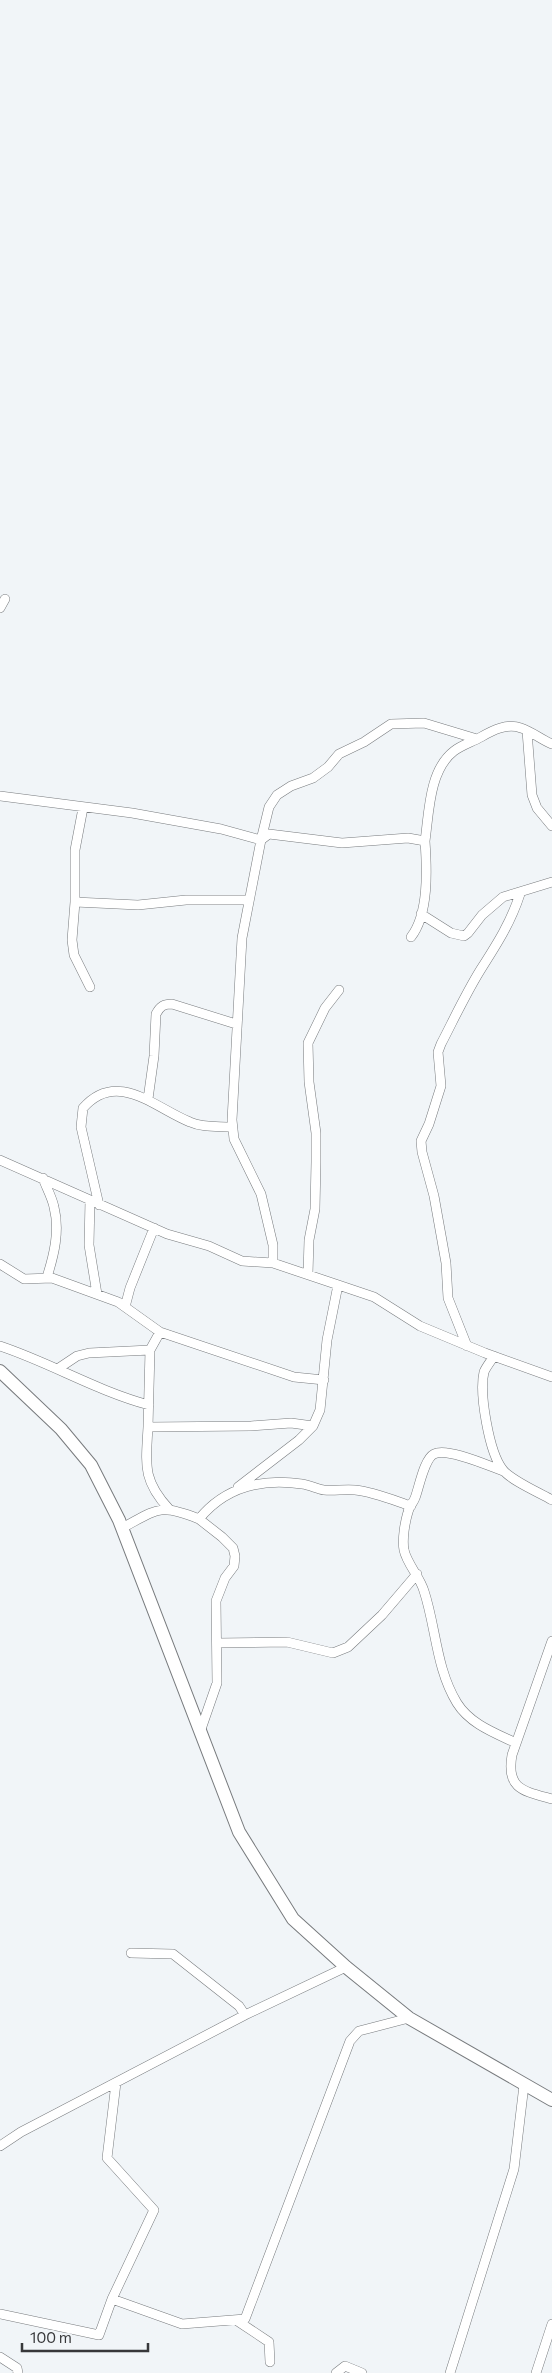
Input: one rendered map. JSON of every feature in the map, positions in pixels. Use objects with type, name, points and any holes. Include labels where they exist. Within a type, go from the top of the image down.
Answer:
[{"type":"street","points":[[0,608],[4,599]]},
{"type":"street","points":[[273,1263],[273,1245],[261,1194],[240,1156],[232,1127],[242,938],[269,807],[276,795],[291,786],[313,778],[328,767],[339,754],[364,742],[391,724],[424,723],[477,739]]},
{"type":"street","points":[[411,936],[416,931],[426,887],[425,841],[432,792],[445,760],[454,751],[507,726],[522,728],[552,744]]},
{"type":"street","points":[[527,731],[532,795],[537,808],[552,826]]},
{"type":"street","points":[[0,796],[132,813],[221,830],[261,840]]},
{"type":"street","points":[[83,808],[75,850],[75,902],[72,940],[74,955],[90,987]]},
{"type":"street","points":[[261,840],[269,834],[342,843],[408,838],[425,841]]},
{"type":"street","points":[[421,914],[451,933],[464,936],[482,915],[503,897],[520,894],[552,882]]},
{"type":"street","points":[[467,1346],[448,1298],[443,1244],[421,1141],[441,1086],[438,1052],[440,1044],[481,969],[502,937],[512,917],[520,894]]},
{"type":"street","points":[[75,902],[138,905],[186,900],[249,900]]},
{"type":"street","points":[[308,1274],[309,1240],[314,1209],[316,1133],[309,1082],[308,1043],[325,1008],[338,990]]},
{"type":"street","points":[[148,1099],[154,1056],[156,1014],[159,1008],[164,1004],[172,1004],[236,1024]]},
{"type":"street","points":[[99,1205],[81,1127],[83,1108],[102,1093],[123,1091],[148,1099],[191,1123],[205,1126],[232,1127]]},
{"type":"street","points":[[0,1160],[154,1228],[209,1246],[242,1261],[273,1263],[374,1297],[420,1326],[467,1346],[552,1377]]},
{"type":"street","points":[[43,1178],[54,1207],[57,1224],[55,1245],[47,1278]]},
{"type":"street","points":[[90,1200],[89,1245],[97,1294]]},
{"type":"street","points":[[125,1307],[130,1288],[154,1228]]},
{"type":"street","points":[[0,1264],[24,1279],[47,1278],[97,1294],[125,1307],[160,1332],[294,1376],[324,1380]]},
{"type":"street","points":[[199,1519],[221,1498],[236,1489],[299,1440],[313,1426],[320,1410],[327,1340],[338,1285]]},
{"type":"street","points":[[160,1332],[150,1350],[146,1464],[149,1481],[155,1494],[169,1509]]},
{"type":"street","points":[[0,1346],[59,1368],[118,1396],[149,1404]]},
{"type":"street","points":[[59,1368],[77,1356],[90,1352],[150,1350]]},
{"type":"street","points":[[494,1356],[485,1371],[482,1390],[494,1450],[503,1471]]},
{"type":"street","points":[[0,1371],[61,1429],[91,1465],[122,1528],[239,1832],[266,1878],[293,1918],[346,1967],[409,2018],[552,2100]]},
{"type":"street","points":[[148,1427],[251,1426],[291,1423],[313,1426]]},
{"type":"street","points":[[516,1743],[471,1720],[457,1704],[441,1662],[432,1630],[431,1614],[417,1574],[404,1550],[405,1531],[411,1506],[428,1460],[434,1454],[459,1456],[503,1471],[552,1500]]},
{"type":"street","points":[[236,1489],[254,1484],[277,1482],[303,1484],[324,1490],[355,1490],[411,1506]]},
{"type":"street","points":[[122,1528],[154,1511],[169,1509],[199,1519],[233,1548],[236,1556],[234,1566],[225,1578],[216,1601],[217,1683],[200,1732]]},
{"type":"street","points":[[217,1643],[287,1642],[333,1653],[348,1647],[382,1614],[417,1574]]},
{"type":"street","points":[[552,1642],[516,1743],[509,1770],[511,1779],[534,1794],[552,1799]]},
{"type":"street","points":[[131,1953],[173,1954],[239,2006],[245,2015]]},
{"type":"street","points":[[0,2146],[22,2132],[245,2015],[346,1967]]},
{"type":"street","points":[[112,2299],[182,2324],[245,2319],[350,2041],[359,2030],[409,2018]]},
{"type":"street","points":[[0,2314],[99,2335],[112,2299],[154,2210],[107,2158],[116,2083]]},
{"type":"street","points":[[450,2373],[514,2169],[524,2085]]},
{"type":"street","points":[[236,2320],[269,2342],[270,2362]]},
{"type":"street","points":[[536,2373],[552,2324]]},
{"type":"street","points":[[0,2357],[17,2368],[18,2373]]},
{"type":"street","points":[[336,2373],[346,2366],[362,2373]]}]
